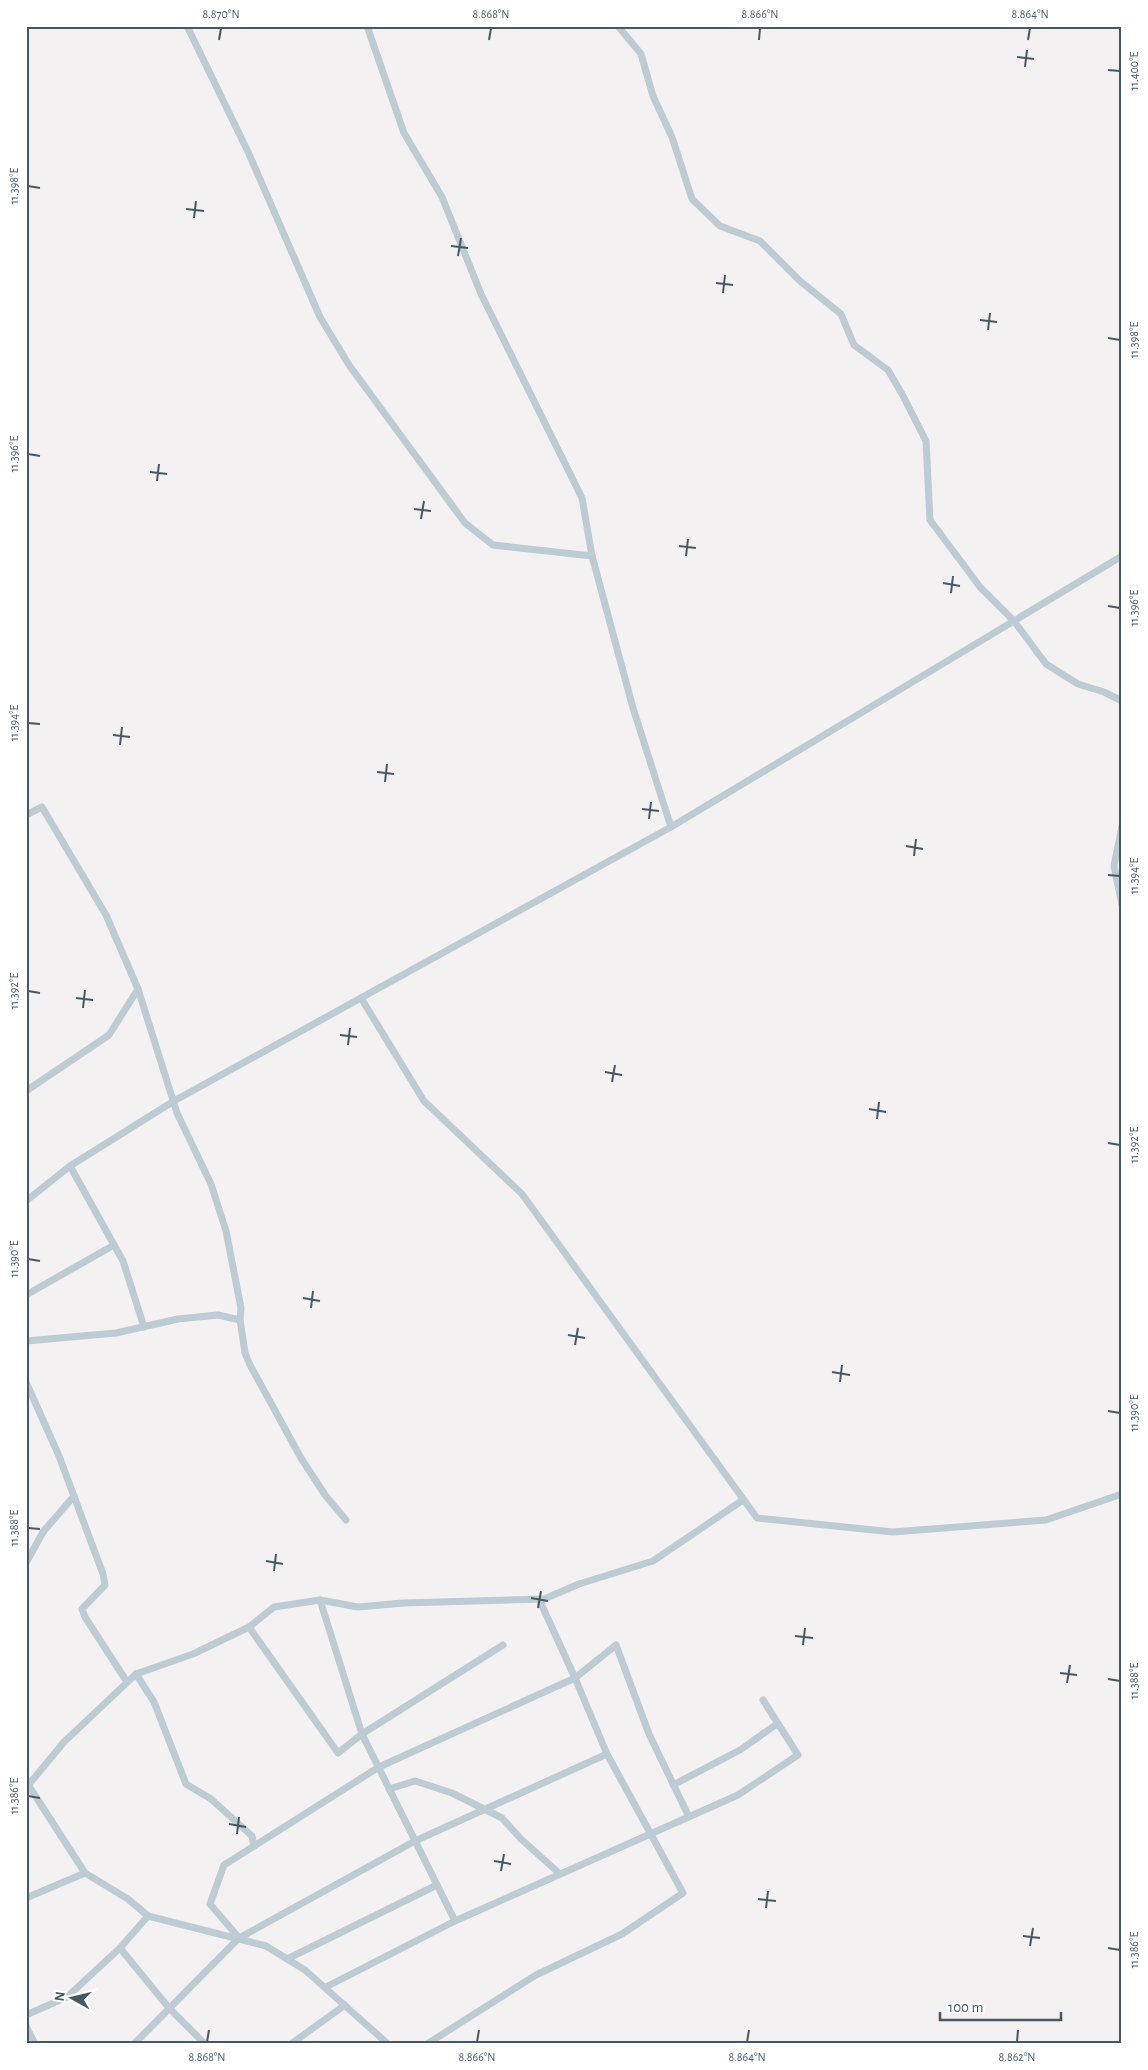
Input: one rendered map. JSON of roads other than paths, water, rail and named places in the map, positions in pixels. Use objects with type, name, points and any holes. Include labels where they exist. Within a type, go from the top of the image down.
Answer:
[{"type":"street","points":[[187,26],[249,154],[320,317],[349,365],[465,524],[493,545],[592,556]]},
{"type":"street","points":[[367,26],[404,133],[442,197],[481,294],[582,498],[592,556],[633,708],[670,827]]},
{"type":"street","points":[[618,26],[641,54],[653,96],[672,137],[692,199],[720,226],[760,241],[800,281],[841,314],[854,345],[888,370],[926,441],[930,520],[980,587],[1014,620],[1046,664],[1078,684],[1104,692],[1122,701]]},
{"type":"street","points":[[26,1201],[70,1166],[174,1101],[670,827],[1122,556]]},
{"type":"street","points":[[26,815],[42,807],[106,915],[138,989],[177,1113],[211,1184],[226,1231],[241,1308],[240,1320],[245,1353],[301,1458],[325,1495],[346,1520]]},
{"type":"street","points":[[1122,826],[1114,866],[1122,905]]},
{"type":"street","points":[[26,1091],[109,1035],[138,989]]},
{"type":"street","points":[[361,998],[424,1101],[522,1194],[743,1500],[758,1518],[893,1532],[1046,1520],[1122,1494]]},
{"type":"street","points":[[70,1166],[123,1261],[144,1326]]},
{"type":"street","points":[[26,1295],[114,1245]]},
{"type":"street","points":[[26,1341],[116,1333],[178,1319],[218,1315],[240,1320]]},
{"type":"street","points":[[26,1382],[59,1456],[105,1583],[82,1609],[85,1617],[127,1682]]},
{"type":"street","points":[[26,1563],[43,1532],[74,1496]]},
{"type":"street","points":[[388,2044],[305,1970],[266,1946],[148,1916],[128,1900],[85,1873],[27,1785],[64,1742],[136,1674],[194,1654],[249,1627],[274,1607],[320,1600],[358,1607],[403,1603],[540,1599],[579,1584],[653,1561],[743,1500]]},
{"type":"street","points":[[427,2044],[536,1975],[622,1934],[683,1893],[607,1754],[540,1599]]},
{"type":"street","points":[[320,1600],[362,1734],[455,1921]]},
{"type":"street","points":[[249,1627],[338,1752],[362,1734],[503,1645]]},
{"type":"street","points":[[239,1938],[210,1904],[224,1865],[379,1768],[575,1678],[616,1645],[649,1734],[689,1817]]},
{"type":"street","points":[[136,1674],[154,1702],[186,1784],[211,1799],[252,1836],[254,1846]]},
{"type":"street","points":[[326,1987],[455,1921],[738,1796],[798,1755],[763,1700]]},
{"type":"street","points":[[673,1785],[740,1750],[777,1724]]},
{"type":"street","points":[[134,2044],[239,1938],[415,1841],[607,1754]]},
{"type":"street","points":[[389,1788],[415,1781],[452,1793],[502,1818],[521,1839],[560,1874]]},
{"type":"street","points":[[26,1898],[85,1873]]},
{"type":"street","points":[[287,1959],[437,1884]]},
{"type":"street","points":[[26,2015],[67,1997],[120,1948],[148,1916]]},
{"type":"street","points":[[120,1948],[169,2008],[205,2044]]},
{"type":"street","points":[[291,2044],[345,2005]]},
{"type":"street","points":[[26,2026],[34,2044]]}]
